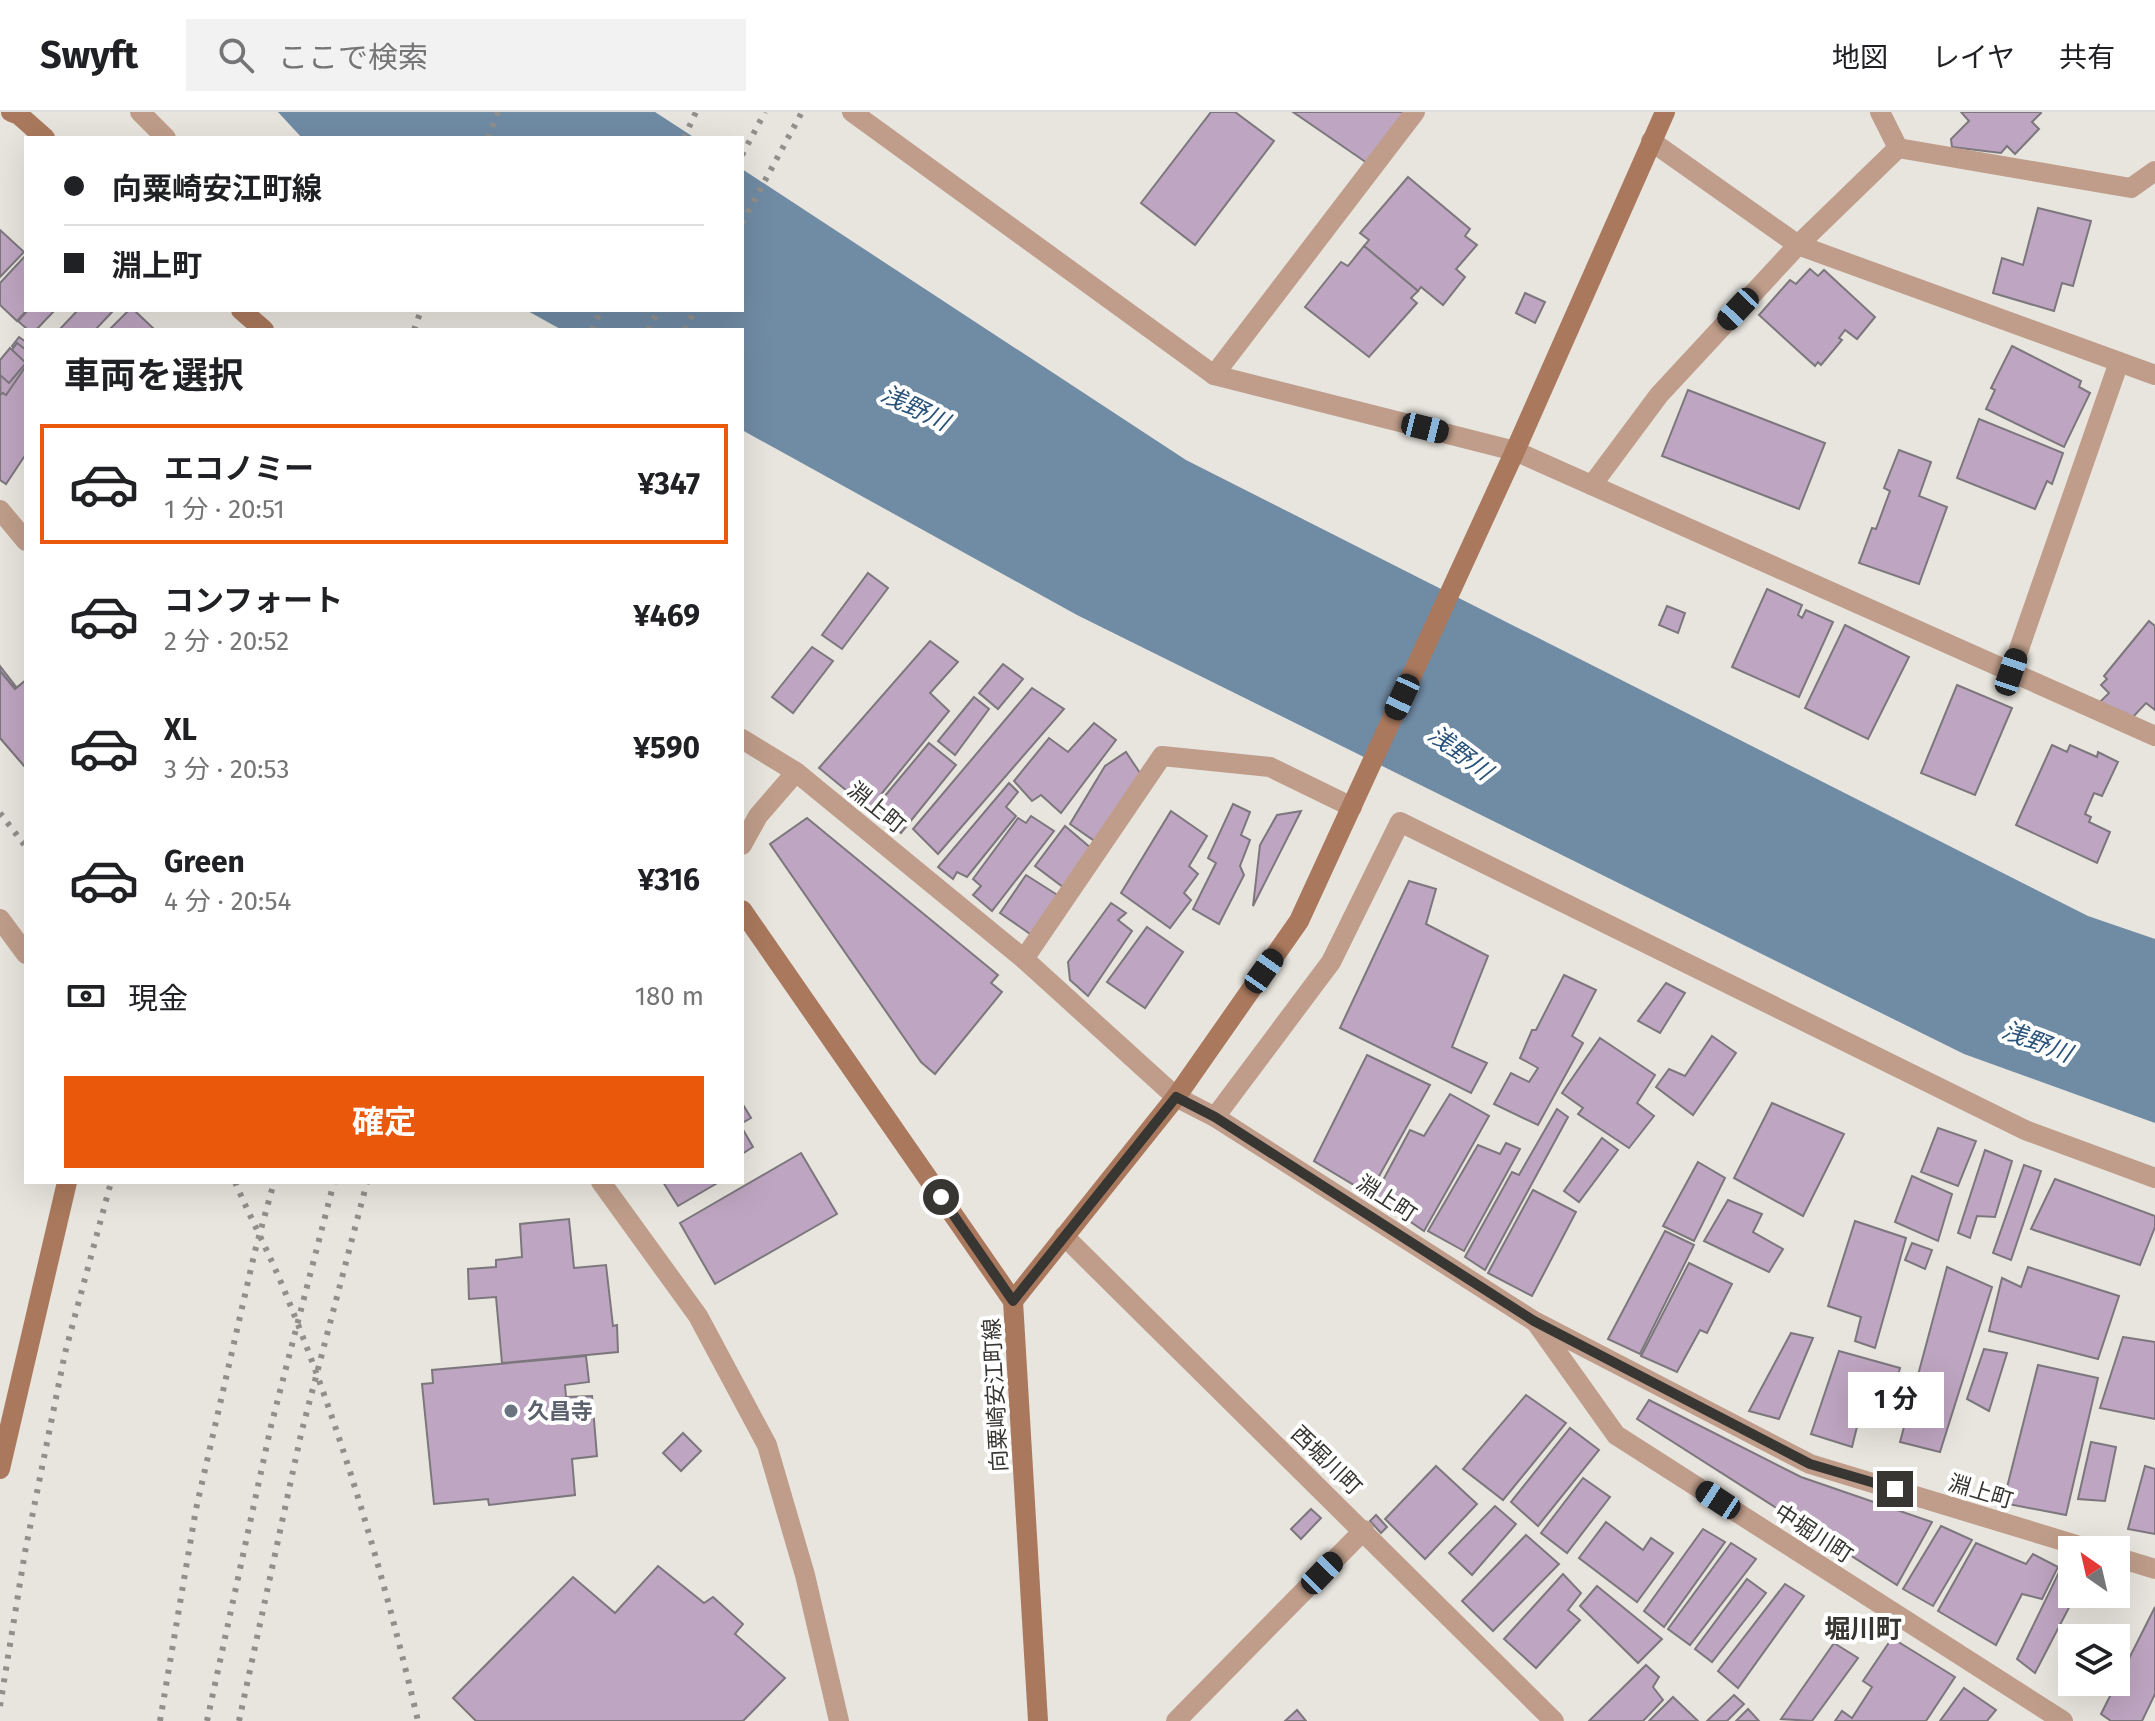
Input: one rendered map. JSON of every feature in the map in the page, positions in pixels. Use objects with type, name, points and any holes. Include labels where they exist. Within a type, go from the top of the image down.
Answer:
[{"type":"street","points":[[11,112],[19,115],[43,136]]},
{"type":"street","points":[[140,112],[164,136]]},
{"type":"street","points":[[852,112],[1214,375],[1515,451],[2155,736]]},
{"type":"street","points":[[1214,375],[1415,112]]},
{"type":"street","points":[[1013,1301],[1176,1097],[1299,921],[1515,451],[1665,112]]},
{"type":"street","points":[[1880,112],[1898,148]]},
{"type":"street","points":[[1651,141],[1798,245],[2155,375]]},
{"type":"street","points":[[1898,148],[2131,188],[2155,171]]},
{"type":"street","points":[[1592,485],[1659,395],[1798,245],[1898,148]]},
{"type":"street","points":[[243,312],[262,328]]},
{"type":"street","points":[[2011,672],[2119,362]]},
{"type":"street","points":[[0,510],[24,539]]},
{"type":"street","name":"淵上町","points":[[744,740],[796,772],[1024,959],[1176,1097],[1215,1117],[1534,1321],[1810,1464],[2058,1539]]},
{"type":"street","points":[[1024,959],[1162,756],[1270,767],[1352,807]]},
{"type":"street","points":[[744,841],[758,816],[796,772]]},
{"type":"street","points":[[1215,1117],[1331,962],[1400,822],[2025,1130],[2155,1178]]},
{"type":"street","name":"向粟崎安江町線","points":[[744,913],[1013,1301],[1038,1721]]},
{"type":"street","points":[[0,919],[24,951]]},
{"type":"street","points":[[0,1469],[67,1184]]},
{"type":"street","points":[[602,1184],[698,1316],[767,1445],[805,1575],[839,1721]]},
{"type":"street","name":"西堀川町","points":[[1064,1236],[1554,1721]]},
{"type":"street","name":"中堀川町","points":[[1534,1321],[1616,1435],[2063,1721]]},
{"type":"street","points":[[1176,1721],[1364,1530]]},
{"type":"street","points":[[2130,1561],[2155,1569]]},
{"type":"water","points":[[278,112],[655,112],[692,136],[300,136]]},
{"type":"water","name":"浅野川","points":[[744,170],[1186,460],[2088,916],[2155,939],[2155,1123],[1964,1054],[1077,615],[744,431],[744,328],[558,328],[530,312],[744,312]]},
{"type":"building","points":[[1211,112],[1235,112],[1274,141],[1195,245],[1141,203]]},
{"type":"building","points":[[1293,112],[1405,112],[1367,163]]},
{"type":"building","points":[[1961,112],[2041,113],[2032,122],[2039,129],[2015,154],[2007,146],[2001,153],[1952,147],[1951,139],[1969,121]]},
{"type":"building","points":[[1408,177],[1470,229],[1465,236],[1477,245],[1456,269],[1465,277],[1443,305],[1421,287],[1418,291],[1364,246],[1369,240],[1360,233]]},
{"type":"building","points":[[2038,208],[2091,221],[2073,286],[2062,283],[2054,311],[1993,293],[2002,258],[2023,265]]},
{"type":"building","points":[[0,230],[24,252],[0,277]]},
{"type":"building","points":[[1364,246],[1418,291],[1411,298],[1417,303],[1369,357],[1305,307],[1341,262],[1348,266]]},
{"type":"building","points":[[24,257],[25,312],[17,321],[0,305],[0,283]]},
{"type":"building","points":[[1810,269],[1818,276],[1824,270],[1875,317],[1857,339],[1845,330],[1839,338],[1842,340],[1821,365],[1818,362],[1815,366],[1759,315],[1790,280],[1796,284]]},
{"type":"building","points":[[1525,293],[1545,302],[1535,323],[1516,313]]},
{"type":"building","points":[[26,312],[53,312],[38,328],[26,328],[18,321]]},
{"type":"building","points":[[76,312],[112,312],[97,328],[61,328]]},
{"type":"building","points":[[127,312],[136,312],[153,328],[111,328]]},
{"type":"building","points":[[19,337],[24,341],[24,356],[12,346]]},
{"type":"building","points":[[17,343],[24,348],[24,451],[2,479],[0,366]]},
{"type":"building","points":[[2012,346],[2081,381],[2079,387],[2090,393],[2064,447],[1986,409],[1995,390],[1991,388]]},
{"type":"building","points":[[10,348],[24,361],[9,383],[0,375],[0,360]]},
{"type":"building","points":[[24,369],[24,457],[6,484],[0,480],[0,395],[6,395]]},
{"type":"building","points":[[1688,390],[1825,443],[1799,509],[1662,456]]},
{"type":"building","points":[[1979,419],[2063,453],[2052,484],[2047,481],[2035,509],[1957,478]]},
{"type":"building","points":[[1899,450],[1931,462],[1919,496],[1947,507],[1919,584],[1859,563],[1890,491],[1884,488]]},
{"type":"building","points":[[868,573],[888,588],[842,649],[822,635]]},
{"type":"building","points":[[1767,589],[1802,605],[1798,615],[1802,618],[1806,610],[1833,622],[1799,697],[1732,667]]},
{"type":"building","points":[[1667,606],[1685,613],[1678,633],[1659,625]]},
{"type":"building","points":[[2149,621],[2155,626],[2155,710],[2146,703],[2131,719],[2100,702],[2109,693],[2101,685],[2107,679],[2104,676]]},
{"type":"building","points":[[1845,625],[1909,657],[1868,739],[1805,708]]},
{"type":"building","points":[[930,641],[958,662],[930,693],[949,711],[869,809],[819,768]]},
{"type":"building","points":[[812,647],[833,661],[793,713],[772,697]]},
{"type":"building","points":[[1003,664],[1023,679],[998,709],[979,693]]},
{"type":"building","points":[[0,666],[24,697],[24,757],[0,726]]},
{"type":"building","points":[[0,671],[15,689],[24,682],[24,766],[0,738]]},
{"type":"building","points":[[0,671],[15,689],[24,682],[24,766],[0,738]]},
{"type":"building","points":[[1957,685],[2012,708],[1975,795],[1921,773]]},
{"type":"building","points":[[1032,688],[1064,709],[938,854],[913,829]]},
{"type":"building","points":[[974,697],[989,709],[955,755],[938,741]]},
{"type":"building","points":[[1094,723],[1116,740],[1061,813],[1041,795],[1032,801],[1014,781],[1049,738],[1068,752]]},
{"type":"building","points":[[929,743],[956,765],[901,833],[874,809]]},
{"type":"building","points":[[2052,745],[2067,752],[2070,745],[2097,757],[2098,752],[2118,762],[2102,796],[2094,793],[2085,814],[2091,817],[2089,822],[2110,832],[2097,863],[2016,825]]},
{"type":"building","points":[[1126,752],[1142,776],[1096,842],[1070,824],[1105,766]]},
{"type":"building","points":[[1009,783],[1018,792],[1006,807],[1016,816],[967,877],[957,872],[953,879],[938,867]]},
{"type":"building","points":[[1233,804],[1250,812],[1241,835],[1250,840],[1240,866],[1244,875],[1219,924],[1193,909],[1216,863],[1208,858]]},
{"type":"building","points":[[1171,811],[1207,836],[1189,866],[1198,874],[1184,893],[1191,900],[1170,928],[1121,893]]},
{"type":"building","points":[[1301,811],[1253,906],[1260,845],[1277,815]]},
{"type":"building","points":[[1031,816],[1054,831],[992,911],[973,895],[981,886],[973,879],[1018,818],[1026,823]]},
{"type":"building","points":[[807,818],[998,975],[991,983],[1002,992],[935,1074],[921,1062],[770,844]]},
{"type":"building","points":[[1065,826],[1092,849],[1063,887],[1035,866]]},
{"type":"building","points":[[1026,875],[1059,896],[1033,936],[1000,913]]},
{"type":"building","points":[[1409,881],[1436,889],[1426,924],[1488,956],[1452,1047],[1487,1063],[1471,1093],[1340,1028]]},
{"type":"building","points":[[1111,903],[1126,913],[1118,920],[1132,931],[1088,996],[1070,980],[1068,962]]},
{"type":"building","points":[[1147,927],[1183,952],[1145,1008],[1107,982]]},
{"type":"building","points":[[1564,975],[1596,990],[1572,1036],[1583,1043],[1538,1125],[1494,1104],[1511,1073],[1529,1082],[1538,1068],[1520,1058],[1532,1030],[1536,1030]]},
{"type":"building","points":[[1666,983],[1685,993],[1660,1033],[1638,1021]]},
{"type":"building","points":[[1712,1036],[1736,1053],[1693,1115],[1656,1087],[1669,1069],[1685,1076]]},
{"type":"building","points":[[1600,1038],[1655,1075],[1637,1103],[1654,1116],[1629,1148],[1578,1114],[1583,1108],[1562,1093]]},
{"type":"building","points":[[1367,1055],[1430,1085],[1369,1194],[1314,1161]]},
{"type":"building","points":[[1450,1094],[1489,1116],[1424,1231],[1374,1197],[1410,1130],[1424,1136]]},
{"type":"building","points":[[1772,1103],[1844,1134],[1803,1216],[1734,1178]]},
{"type":"building","points":[[744,1106],[751,1118],[744,1122]]},
{"type":"building","points":[[1557,1109],[1568,1117],[1485,1270],[1465,1257],[1512,1172],[1519,1175]]},
{"type":"building","points":[[1938,1128],[1976,1141],[1958,1186],[1921,1172]]},
{"type":"building","points":[[744,1131],[753,1147],[744,1153]]},
{"type":"building","points":[[1602,1138],[1618,1150],[1579,1202],[1564,1191]]},
{"type":"building","points":[[1506,1143],[1520,1149],[1464,1251],[1428,1231],[1478,1145],[1500,1154]]},
{"type":"building","points":[[1985,1150],[2012,1161],[1995,1217],[1977,1216],[1970,1238],[1958,1233]]},
{"type":"building","points":[[801,1153],[837,1214],[715,1284],[680,1223]]},
{"type":"building","points":[[1698,1162],[1725,1178],[1694,1241],[1663,1226]]},
{"type":"building","points":[[2024,1165],[2041,1171],[2011,1260],[1993,1253]]},
{"type":"building","points":[[1912,1176],[1952,1194],[1938,1241],[1895,1222]]},
{"type":"building","points":[[2055,1179],[2155,1216],[2155,1227],[2140,1265],[2031,1229]]},
{"type":"building","points":[[664,1184],[716,1184],[678,1206]]},
{"type":"building","points":[[1533,1190],[1576,1212],[1532,1296],[1488,1273]]},
{"type":"building","points":[[1728,1200],[1762,1214],[1753,1232],[1783,1249],[1769,1272],[1704,1241]]},
{"type":"building","points":[[569,1219],[574,1268],[606,1265],[613,1326],[617,1325],[618,1352],[502,1363],[496,1297],[469,1299],[468,1269],[496,1267],[496,1260],[522,1257],[520,1224]]},
{"type":"building","points":[[1855,1221],[1906,1238],[1875,1348],[1855,1341],[1861,1317],[1828,1306]]},
{"type":"building","points":[[1665,1231],[1694,1245],[1640,1354],[1608,1339]]},
{"type":"building","points":[[1912,1243],[1932,1250],[1925,1269],[1905,1260]]},
{"type":"building","points":[[1689,1263],[1732,1284],[1707,1333],[1700,1330],[1677,1372],[1641,1356]]},
{"type":"building","points":[[1947,1267],[1992,1287],[1940,1452],[1900,1442]]},
{"type":"building","points":[[2028,1267],[2119,1296],[2098,1359],[1989,1331],[2002,1278],[2021,1287]]},
{"type":"building","points":[[1791,1333],[1813,1338],[1779,1419],[1749,1411]]},
{"type":"building","points":[[2123,1337],[2155,1342],[2155,1419],[2100,1408]]},
{"type":"building","points":[[1984,1349],[2007,1353],[1989,1411],[1967,1399]]},
{"type":"building","points":[[1839,1351],[1900,1368],[1888,1414],[1862,1407],[1852,1447],[1811,1434]]},
{"type":"building","points":[[586,1356],[589,1382],[565,1385],[566,1397],[592,1396],[597,1456],[572,1459],[575,1495],[489,1505],[488,1499],[434,1504],[422,1384],[433,1383],[432,1370]]},
{"type":"building","points":[[2038,1365],[2098,1378],[2066,1515],[2003,1503]]},
{"type":"building","points":[[1526,1395],[1566,1423],[1503,1500],[1463,1469]]},
{"type":"building","points":[[1649,1400],[1801,1477],[1932,1522],[1897,1585],[1637,1419]]},
{"type":"building","points":[[1570,1428],[1599,1450],[1538,1526],[1511,1502]]},
{"type":"building","points":[[683,1433],[701,1451],[681,1471],[663,1453]]},
{"type":"building","points":[[2091,1442],[2116,1447],[2105,1501],[2078,1499]]},
{"type":"building","points":[[1436,1466],[1477,1504],[1425,1559],[1385,1519]]},
{"type":"building","points":[[2145,1466],[2155,1469],[2155,1534],[2128,1529]]},
{"type":"building","points":[[1583,1478],[1610,1497],[1567,1553],[1541,1533]]},
{"type":"building","points":[[1495,1506],[1516,1524],[1472,1575],[1449,1553]]},
{"type":"building","points":[[1311,1509],[1321,1518],[1301,1539],[1291,1529]]},
{"type":"building","points":[[1376,1515],[1387,1527],[1381,1533],[1370,1521]]},
{"type":"building","points":[[1606,1522],[1643,1550],[1651,1538],[1673,1553],[1637,1602],[1579,1558]]},
{"type":"building","points":[[1941,1526],[1972,1540],[1933,1606],[1903,1589]]},
{"type":"building","points":[[1703,1529],[1725,1542],[1664,1627],[1644,1611]]},
{"type":"building","points":[[1526,1535],[1559,1564],[1493,1631],[1462,1601]]},
{"type":"building","points":[[1731,1543],[1756,1559],[1690,1645],[1668,1629]]},
{"type":"building","points":[[1976,1543],[2026,1564],[2033,1554],[2058,1567],[2042,1599],[2022,1594],[1996,1645],[1938,1611]]},
{"type":"building","points":[[658,1566],[704,1603],[713,1597],[743,1624],[735,1634],[785,1678],[743,1721],[476,1721],[453,1698],[573,1577],[615,1613]]},
{"type":"building","points":[[1563,1574],[1581,1593],[1568,1610],[1580,1620],[1536,1668],[1504,1639]]},
{"type":"building","points":[[2058,1574],[2058,1608],[2069,1608],[2035,1673],[2017,1659]]},
{"type":"building","points":[[1747,1579],[1766,1593],[1712,1662],[1695,1649]]},
{"type":"building","points":[[1785,1584],[1804,1596],[1738,1688],[1718,1671]]},
{"type":"building","points":[[1597,1586],[1662,1639],[1638,1663],[1580,1606]]},
{"type":"building","points":[[2155,1607],[2155,1694],[2142,1721],[2111,1721],[2101,1714],[2110,1696],[2130,1696],[2130,1657]]},
{"type":"building","points":[[1892,1638],[1955,1677],[1926,1721],[1835,1721],[1842,1711],[1852,1718],[1872,1687],[1863,1681]]},
{"type":"building","points":[[1834,1643],[1858,1658],[1812,1721],[1781,1719]]},
{"type":"building","points":[[1646,1665],[1659,1677],[1653,1687],[1663,1700],[1643,1721],[1589,1721]]},
{"type":"building","points":[[1964,1688],[1996,1710],[1987,1721],[1940,1721]]},
{"type":"building","points":[[1734,1695],[1744,1704],[1727,1721],[1707,1721]]},
{"type":"building","points":[[1673,1697],[1698,1721],[1649,1721]]},
{"type":"building","points":[[1748,1709],[1759,1721],[1736,1721]]},
{"type":"building","points":[[1297,1710],[1306,1721],[1285,1721]]},
{"type":"railway","points":[[489,136],[498,112]]},
{"type":"railway","points":[[685,136],[696,112]]},
{"type":"railway","points":[[744,151],[765,112]]},
{"type":"railway","points":[[744,219],[802,112]]},
{"type":"railway","points":[[415,328],[420,312]]},
{"type":"railway","points":[[593,328],[600,312]]},
{"type":"railway","points":[[649,328],[658,312]]},
{"type":"railway","points":[[686,328],[694,312]]},
{"type":"railway","points":[[0,813],[24,844]]},
{"type":"railway","points":[[0,1706],[25,1552],[65,1353],[110,1184]]},
{"type":"railway","points":[[236,1184],[285,1292],[325,1397],[376,1558],[418,1721]]},
{"type":"railway","points":[[160,1721],[196,1509],[255,1251],[273,1184]]},
{"type":"railway","points":[[207,1721],[271,1426],[333,1184]]},
{"type":"railway","points":[[239,1721],[301,1434],[366,1184]]},
{"type":"place","name":"久昌寺","points":[[511,1411]]},
{"type":"district","name":"堀川町","points":[[1863,1629]]},
{"type":"route","points":[[941,1197],[1013,1301],[1176,1097],[1215,1117],[1534,1321],[1810,1464],[1895,1489]]}]
